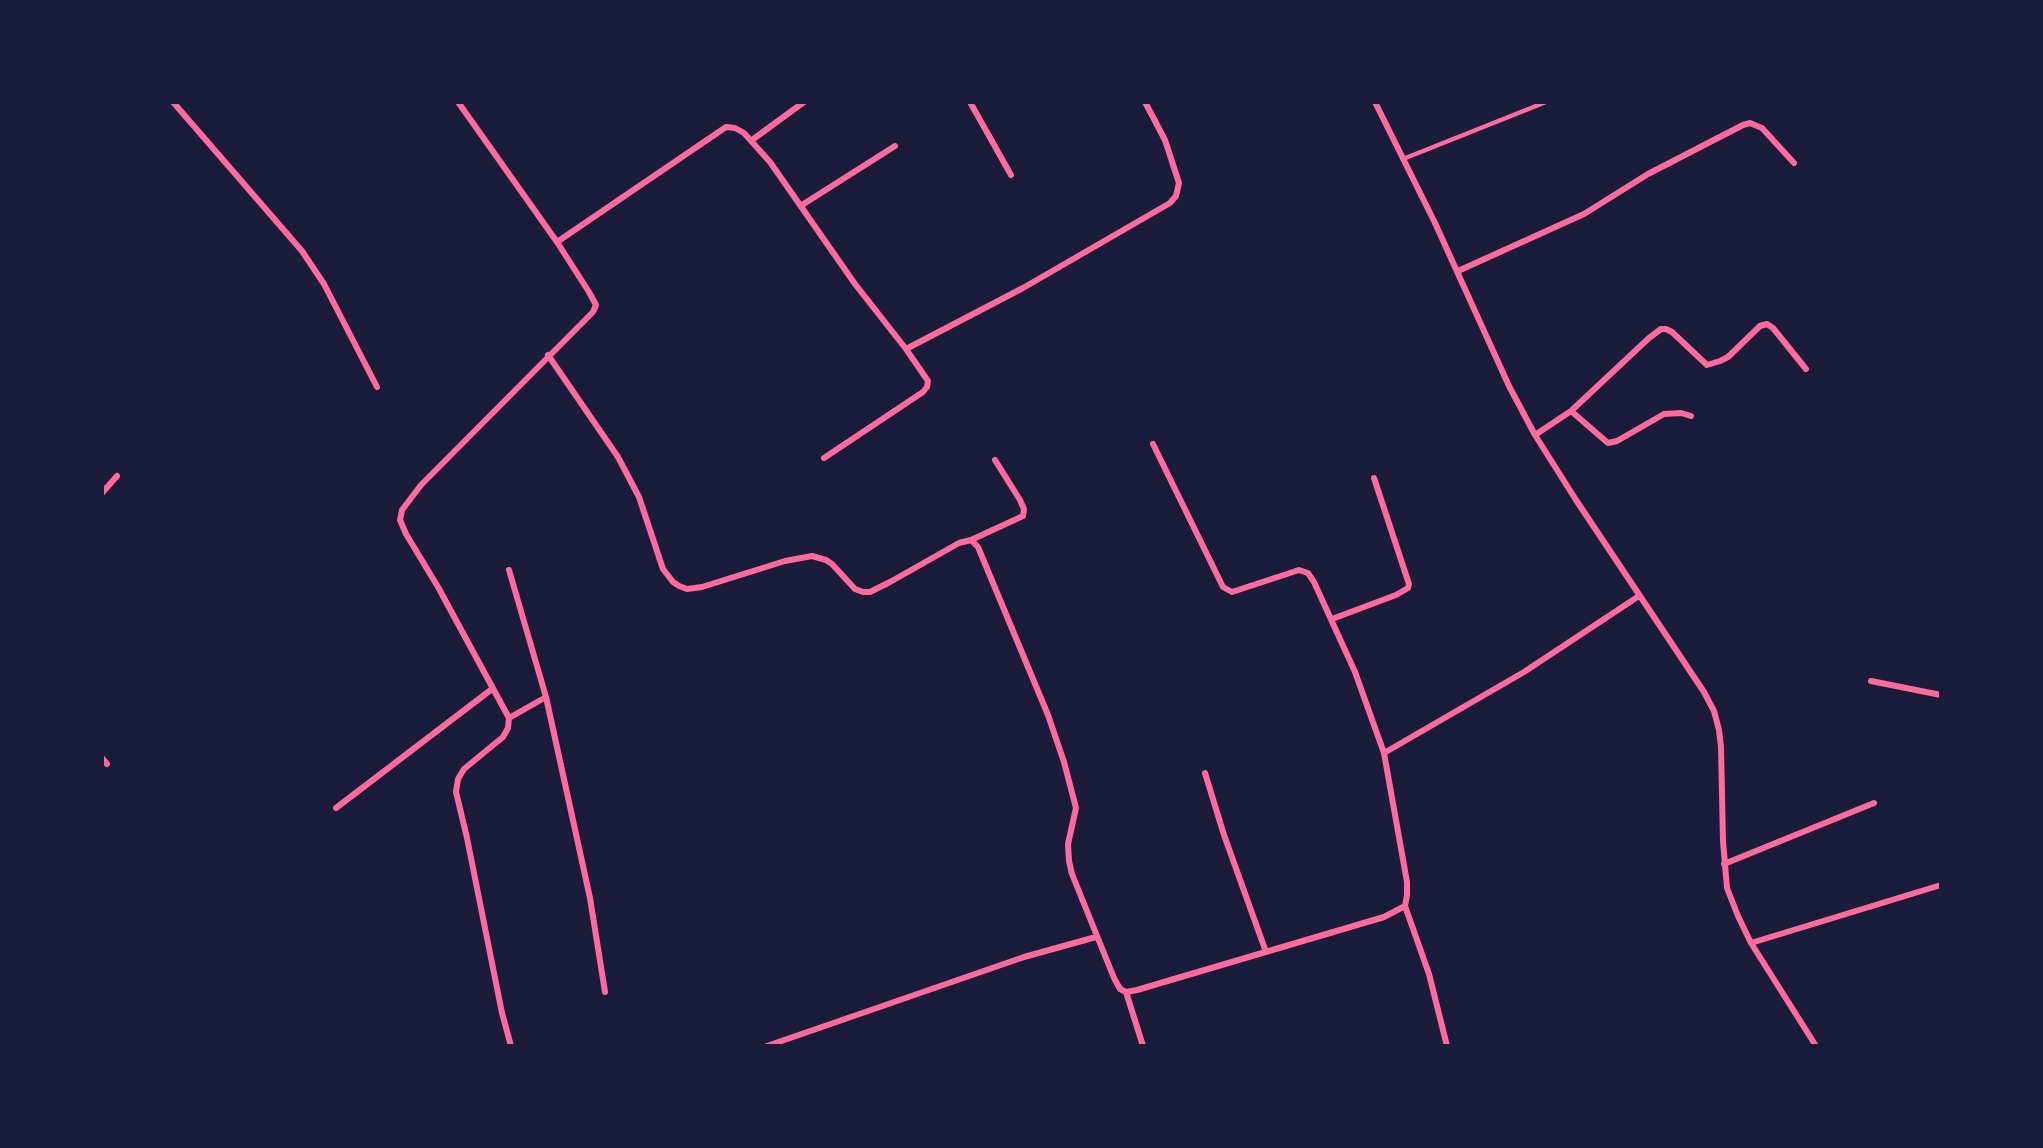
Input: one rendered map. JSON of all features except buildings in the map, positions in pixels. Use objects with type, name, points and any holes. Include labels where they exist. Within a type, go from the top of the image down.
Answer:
[{"type":"street","points":[[173,102],[302,251],[324,284],[377,387]]},
{"type":"street","points":[[458,102],[557,242],[596,305],[592,312],[421,485],[402,510],[400,520],[509,718],[508,728],[503,737],[464,769],[458,779],[456,792],[502,1013],[511,1046]]},
{"type":"street","points":[[752,140],[804,102]]},
{"type":"street","points":[[970,102],[1011,175]]},
{"type":"street","points":[[906,349],[1023,288],[1170,203],[1176,196],[1179,183],[1165,140],[1145,102]]},
{"type":"street","points":[[1375,102],[1458,271],[1509,386],[1535,435],[1704,692],[1713,711],[1721,747],[1724,864],[1727,888],[1751,943],[1816,1046]]},
{"type":"street","points":[[1458,271],[1584,214],[1648,174],[1743,125],[1750,123],[1762,128],[1794,163]]},
{"type":"street","points":[[557,242],[726,127],[735,128],[752,140],[802,205],[855,284],[928,381],[923,392],[824,458]]},
{"type":"street","points":[[802,205],[896,146]]},
{"type":"street","points":[[1535,435],[1571,411],[1661,329],[1672,333],[1707,364],[1728,357],[1760,326],[1767,324],[1773,328],[1806,369]]},
{"type":"street","points":[[548,355],[618,457],[639,497],[663,568],[673,582],[687,589],[702,587],[785,561],[812,556],[832,564],[855,589],[863,592],[870,591],[959,543],[971,540],[1023,516],[1024,509],[1020,500],[995,460]]},
{"type":"street","points":[[1571,411],[1608,443],[1617,441],[1664,414],[1681,413],[1691,416]]},
{"type":"street","points":[[1153,444],[1223,587],[1232,592],[1299,570],[1308,573],[1314,582],[1355,672],[1384,753],[1407,882],[1405,906],[1429,974],[1447,1046]]},
{"type":"street","points":[[102,493],[117,476]]},
{"type":"street","points":[[1332,619],[1396,595],[1408,588],[1409,584],[1374,478]]},
{"type":"street","points":[[971,540],[978,547],[989,571],[1048,716],[1064,762],[1076,808],[1068,844],[1069,861],[1096,937],[1120,989],[1126,992],[1137,990],[1384,917],[1405,906]]},
{"type":"street","points":[[509,570],[546,697],[590,898],[605,992]]},
{"type":"street","points":[[1384,753],[1524,672],[1639,596]]},
{"type":"street","points":[[1871,681],[1941,695]]},
{"type":"street","points":[[336,808],[492,689]]},
{"type":"street","points":[[509,718],[546,697]]},
{"type":"street","points":[[1205,773],[1224,836],[1266,952]]},
{"type":"street","points":[[1724,864],[1874,803]]},
{"type":"street","points":[[1751,943],[1941,885]]},
{"type":"street","points":[[767,1046],[1013,961],[1096,937]]},
{"type":"street","points":[[1126,992],[1143,1046]]},
{"type":"lane","points":[[1403,159],[1546,102]]}]
